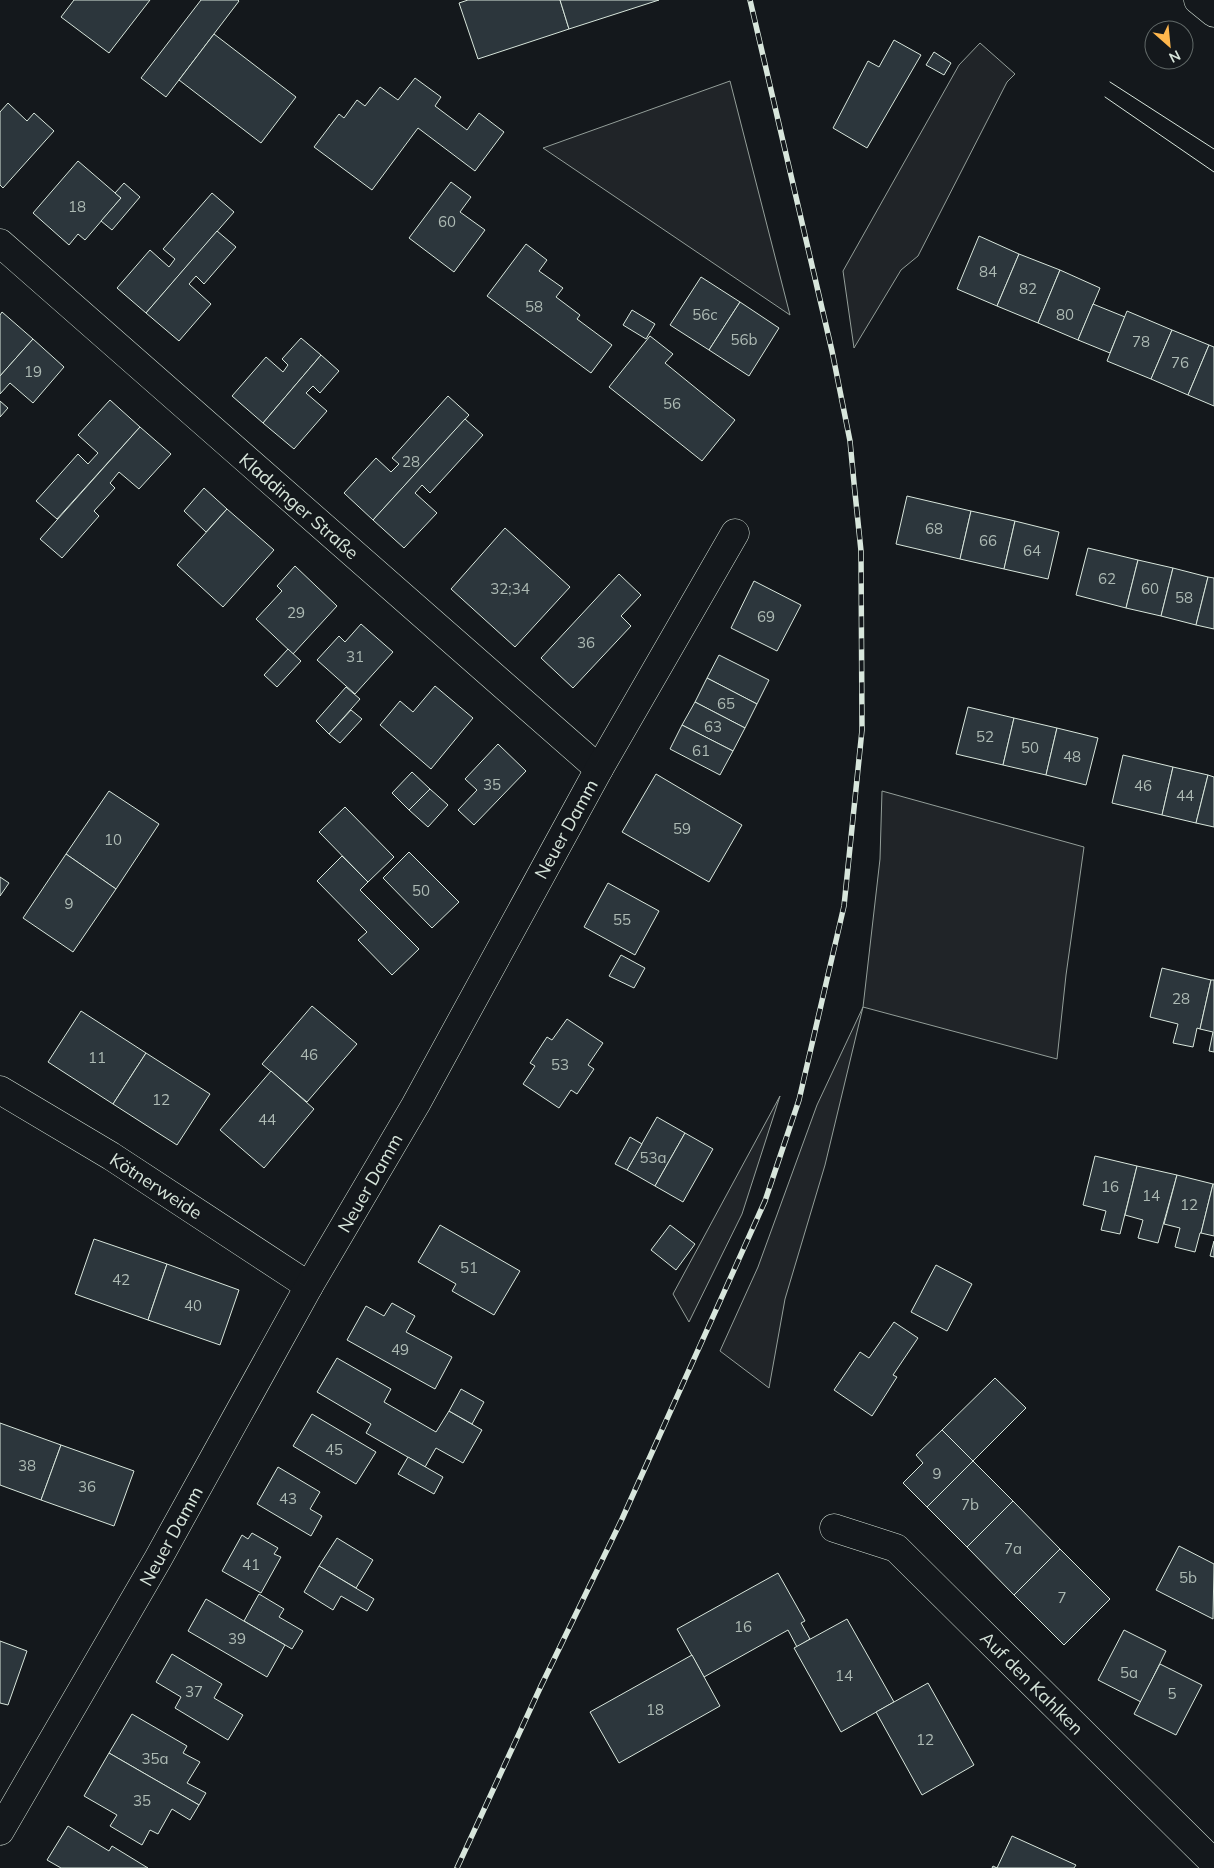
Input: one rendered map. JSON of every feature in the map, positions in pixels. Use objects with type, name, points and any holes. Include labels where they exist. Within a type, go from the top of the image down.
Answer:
[{"type":"street","points":[[1198,0],[1214,13]]},
{"type":"street","name":"Kladdinger Straße","points":[[0,244],[599,770]]},
{"type":"street","name":"Neuer Damm","points":[[0,1831],[158,1559],[309,1286],[416,1104],[599,770],[735,533]]},
{"type":"street","name":"Kötnerweide","points":[[0,1090],[111,1156],[309,1286]]},
{"type":"street","name":"Auf den Kahlken","points":[[834,1528],[896,1548],[1214,1863]]},
{"type":"shaded area","points":[[980,43],[1015,74],[1007,82],[918,256],[901,270],[854,348],[843,271],[959,65]]},
{"type":"shaded area","points":[[730,81],[790,315],[543,148]]},
{"type":"shaded area","points":[[882,791],[1084,847],[1066,975],[1057,1059],[863,1007],[880,859]]},
{"type":"shaded area","points":[[863,1007],[825,1165],[785,1299],[769,1388],[720,1351],[758,1267],[817,1105]]},
{"type":"shaded area","points":[[780,1096],[742,1214],[689,1322],[673,1294]]},
{"type":"building","points":[[74,0],[150,0],[109,53],[61,17]]},
{"type":"building","points":[[201,0],[239,1],[166,97],[141,78]]},
{"type":"building","points":[[468,0],[560,0],[569,29],[478,59],[459,3]]},
{"type":"building","points":[[560,0],[659,0],[569,29]]},
{"type":"building","points":[[214,34],[296,97],[261,143],[179,80]]},
{"type":"building","points":[[894,40],[921,55],[867,148],[833,128],[868,61],[879,67]]},
{"type":"building","points":[[934,52],[951,63],[944,75],[926,65]]},
{"type":"building","points":[[415,78],[441,97],[435,106],[467,130],[479,113],[504,132],[475,171],[418,128],[372,190],[314,147],[339,114],[344,118],[357,100],[365,106],[380,87],[398,100]]},
{"type":"building","points":[[8,103],[27,121],[34,113],[54,131],[3,188],[0,185],[0,112]]},
{"type":"building","points":[[78,161],[121,198],[85,240],[78,234],[69,245],[33,213]]},
{"type":"building","points":[[451,182],[471,197],[460,212],[485,230],[454,272],[409,238]]},
{"type":"building","points":[[124,183],[140,197],[112,230],[101,221],[121,198],[115,193]]},
{"type":"building","points":[[212,193],[234,212],[146,313],[117,288],[150,250],[169,267],[175,259],[163,249]]},
{"type":"building","points":[[217,231],[236,247],[204,284],[196,276],[189,284],[211,304],[179,341],[146,313]]},
{"type":"building","points":[[979,236],[1019,254],[997,306],[957,289]]},
{"type":"building","points":[[526,244],[547,260],[539,271],[563,288],[556,297],[580,315],[577,319],[612,345],[591,373],[487,296]]},
{"type":"building","points":[[1019,254],[1060,270],[1038,323],[997,306]]},
{"type":"building","points":[[1060,270],[1100,288],[1078,340],[1038,323]]},
{"type":"building","points":[[701,277],[740,302],[709,350],[670,325]]},
{"type":"building","points":[[740,302],[779,328],[749,376],[709,350]]},
{"type":"building","points":[[1093,304],[1125,317],[1110,353],[1078,340]]},
{"type":"building","points":[[632,310],[655,324],[646,339],[623,325]]},
{"type":"building","points":[[1127,311],[1172,330],[1151,379],[1107,361]]},
{"type":"building","points":[[2,312],[33,339],[0,376],[0,315]]},
{"type":"building","points":[[1172,330],[1209,345],[1188,395],[1151,379]]},
{"type":"building","points":[[650,336],[673,354],[665,363],[735,420],[702,461],[609,387]]},
{"type":"building","points":[[301,338],[321,355],[263,423],[232,396],[266,357],[283,372],[288,365],[282,359]]},
{"type":"building","points":[[33,339],[64,367],[33,403],[10,383],[0,394],[0,376]]},
{"type":"building","points":[[1209,345],[1214,347],[1214,406],[1188,395]]},
{"type":"building","points":[[321,355],[339,371],[320,393],[313,386],[306,393],[327,411],[294,449],[263,423]]},
{"type":"building","points":[[448,396],[469,415],[373,520],[344,493],[376,458],[391,472],[399,464],[392,458]]},
{"type":"building","points":[[110,400],[140,427],[57,519],[36,501],[78,454],[88,464],[98,453],[78,435]]},
{"type":"building","points":[[0,401],[8,408],[0,417]]},
{"type":"building","points":[[465,419],[483,435],[430,493],[422,485],[415,493],[437,513],[404,548],[373,520]]},
{"type":"building","points":[[140,427],[171,454],[139,489],[119,472],[110,483],[115,488],[94,511],[99,516],[62,558],[40,539]]},
{"type":"building","points":[[204,488],[227,509],[206,532],[184,511]]},
{"type":"building","points":[[907,496],[971,511],[960,559],[896,544]]},
{"type":"building","points":[[227,509],[274,550],[223,607],[177,565]]},
{"type":"building","points":[[971,511],[1015,521],[1004,569],[960,559]]},
{"type":"building","points":[[1015,521],[1059,532],[1048,579],[1004,569]]},
{"type":"building","points":[[505,528],[570,587],[515,647],[451,589]]},
{"type":"building","points":[[1088,548],[1138,560],[1126,608],[1076,595]]},
{"type":"building","points":[[1138,560],[1173,568],[1161,616],[1126,608]]},
{"type":"building","points":[[295,566],[337,606],[293,654],[256,619],[282,591],[277,586]]},
{"type":"building","points":[[1173,568],[1208,577],[1196,625],[1161,616]]},
{"type":"building","points":[[619,574],[641,595],[621,616],[631,626],[573,688],[541,658]]},
{"type":"building","points":[[1208,577],[1214,578],[1214,629],[1196,625]]},
{"type":"building","points":[[754,581],[801,605],[777,651],[731,628]]},
{"type":"building","points":[[361,624],[393,652],[355,694],[317,660],[339,636],[345,642]]},
{"type":"building","points":[[288,649],[301,661],[277,687],[264,675]]},
{"type":"building","points":[[719,655],[769,680],[757,704],[707,678]]},
{"type":"building","points":[[707,678],[757,704],[745,728],[695,702]]},
{"type":"building","points":[[435,686],[473,718],[431,769],[380,725],[400,701],[413,712]]},
{"type":"building","points":[[346,687],[360,699],[329,734],[316,721]]},
{"type":"building","points":[[695,702],[745,728],[733,751],[682,725]]},
{"type":"building","points":[[968,707],[1014,718],[1003,765],[956,754]]},
{"type":"building","points":[[351,710],[362,719],[340,743],[329,734]]},
{"type":"building","points":[[1014,718],[1057,728],[1046,775],[1003,765]]},
{"type":"building","points":[[682,725],[733,751],[720,775],[670,749]]},
{"type":"building","points":[[1057,728],[1098,738],[1086,785],[1046,775]]},
{"type":"building","points":[[498,744],[526,771],[474,825],[458,810],[477,790],[465,779]]},
{"type":"building","points":[[1123,755],[1173,767],[1162,815],[1112,803]]},
{"type":"building","points":[[1173,767],[1208,775],[1196,823],[1162,815]]},
{"type":"building","points":[[412,772],[430,789],[409,810],[392,793]]},
{"type":"building","points":[[656,774],[742,825],[709,882],[622,832]]},
{"type":"building","points":[[1208,775],[1214,777],[1214,827],[1196,823]]},
{"type":"building","points":[[430,789],[448,805],[428,827],[409,810]]},
{"type":"building","points":[[109,791],[159,824],[116,889],[66,854]]},
{"type":"building","points":[[345,807],[394,857],[368,882],[319,832]]},
{"type":"building","points":[[409,852],[459,902],[432,928],[383,878]]},
{"type":"building","points":[[66,854],[116,889],[73,952],[23,918]]},
{"type":"building","points":[[342,856],[368,882],[360,890],[419,949],[392,975],[358,940],[367,932],[317,881]]},
{"type":"building","points":[[0,877],[9,883],[0,896]]},
{"type":"building","points":[[608,883],[659,911],[635,955],[584,927]]},
{"type":"building","points":[[621,955],[645,968],[634,988],[609,976]]},
{"type":"building","points":[[1162,968],[1211,980],[1200,1029],[1197,1028],[1193,1047],[1173,1043],[1178,1024],[1150,1017]]},
{"type":"building","points":[[1211,980],[1214,980],[1214,1052],[1209,1051],[1213,1032],[1200,1029]]},
{"type":"building","points":[[312,1006],[357,1044],[307,1102],[262,1064]]},
{"type":"building","points":[[81,1011],[146,1053],[113,1104],[48,1062]]},
{"type":"building","points":[[567,1019],[603,1043],[588,1065],[594,1069],[577,1094],[571,1090],[559,1108],[523,1084],[535,1066],[530,1063],[547,1037],[552,1040]]},
{"type":"building","points":[[146,1053],[210,1094],[177,1145],[113,1104]]},
{"type":"building","points":[[271,1071],[314,1109],[264,1168],[220,1130]]},
{"type":"building","points":[[657,1117],[685,1133],[655,1186],[627,1170]]},
{"type":"building","points":[[685,1133],[713,1149],[683,1202],[655,1186]]},
{"type":"building","points":[[630,1137],[642,1144],[627,1170],[615,1164]]},
{"type":"building","points":[[1095,1156],[1137,1166],[1120,1234],[1101,1230],[1106,1211],[1083,1205]]},
{"type":"building","points":[[1137,1166],[1177,1175],[1158,1243],[1138,1238],[1143,1220],[1125,1215]]},
{"type":"building","points":[[1177,1175],[1213,1184],[1195,1252],[1175,1247],[1180,1228],[1164,1224]]},
{"type":"building","points":[[1214,1184],[1214,1236],[1201,1233]]},
{"type":"building","points":[[440,1225],[520,1271],[494,1315],[452,1291],[456,1284],[418,1262]]},
{"type":"building","points":[[670,1225],[695,1244],[676,1270],[651,1250]]},
{"type":"building","points":[[94,1239],[167,1264],[148,1320],[75,1294]]},
{"type":"building","points":[[1214,1241],[1214,1257],[1210,1256]]},
{"type":"building","points":[[167,1264],[239,1290],[220,1345],[148,1320]]},
{"type":"building","points":[[936,1265],[972,1284],[947,1331],[911,1312]]},
{"type":"building","points":[[392,1303],[415,1316],[406,1332],[452,1357],[435,1389],[347,1340],[366,1306],[384,1316]]},
{"type":"building","points":[[894,1322],[918,1338],[893,1375],[897,1377],[872,1416],[834,1390],[860,1352],[869,1358]]},
{"type":"building","points":[[337,1358],[391,1389],[384,1402],[436,1432],[449,1411],[482,1430],[463,1463],[436,1448],[425,1467],[366,1433],[371,1424],[317,1392]]},
{"type":"building","points":[[995,1378],[1026,1408],[973,1461],[942,1430]]},
{"type":"building","points":[[461,1389],[484,1402],[472,1424],[449,1411]]},
{"type":"building","points":[[312,1414],[376,1452],[356,1484],[293,1446]]},
{"type":"building","points":[[0,1423],[61,1445],[41,1500],[0,1485]]},
{"type":"building","points":[[942,1430],[973,1461],[927,1507],[903,1483],[923,1463],[916,1455]]},
{"type":"building","points":[[61,1445],[134,1471],[114,1526],[41,1500]]},
{"type":"building","points":[[408,1457],[443,1477],[434,1494],[398,1474]]},
{"type":"building","points":[[973,1461],[1013,1501],[967,1547],[927,1507]]},
{"type":"building","points":[[278,1467],[320,1492],[310,1509],[322,1516],[311,1536],[257,1504]]},
{"type":"building","points":[[1013,1501],[1060,1549],[1014,1595],[967,1547]]},
{"type":"building","points":[[252,1533],[278,1548],[274,1554],[281,1557],[261,1593],[222,1571],[242,1535],[248,1539]]},
{"type":"building","points":[[337,1538],[373,1560],[356,1588],[319,1566]]},
{"type":"building","points":[[1179,1546],[1214,1564],[1213,1619],[1156,1590]]},
{"type":"building","points":[[1060,1549],[1110,1599],[1064,1645],[1014,1595]]},
{"type":"building","points":[[319,1566],[374,1599],[367,1611],[341,1596],[333,1610],[304,1592]]},
{"type":"building","points":[[778,1573],[805,1621],[801,1623],[810,1639],[797,1647],[788,1630],[704,1677],[677,1629]]},
{"type":"building","points":[[259,1594],[284,1609],[279,1617],[303,1631],[292,1649],[244,1621]]},
{"type":"building","points":[[206,1599],[285,1645],[267,1677],[188,1631]]},
{"type":"building","points":[[847,1619],[894,1702],[841,1732],[794,1648]]},
{"type":"building","points":[[1124,1630],[1166,1651],[1141,1702],[1098,1680]]},
{"type":"building","points":[[0,1641],[27,1651],[8,1705],[0,1703]]},
{"type":"building","points":[[172,1654],[222,1684],[214,1698],[243,1715],[228,1740],[175,1708],[181,1697],[156,1682]]},
{"type":"building","points":[[692,1655],[720,1706],[619,1763],[590,1712]]},
{"type":"building","points":[[1160,1664],[1202,1685],[1176,1735],[1134,1714]]},
{"type":"building","points":[[928,1683],[974,1765],[922,1795],[876,1712]]},
{"type":"building","points":[[132,1714],[187,1746],[183,1753],[200,1762],[187,1783],[206,1793],[199,1805],[109,1753]]},
{"type":"building","points":[[109,1753],[199,1805],[190,1820],[172,1809],[158,1834],[150,1830],[142,1845],[110,1826],[117,1815],[84,1796]]},
{"type":"building","points":[[68,1826],[109,1851],[112,1846],[148,1868],[61,1868],[47,1860]]},
{"type":"building","points":[[1012,1836],[1076,1865],[1074,1868],[997,1868]]},
{"type":"tram line","points":[[1110,82],[1214,149]]},
{"type":"tram line","points":[[1105,97],[1214,172]]},
{"type":"railway","points":[[457,1868],[541,1686],[622,1519],[765,1201],[799,1100],[844,906],[862,730],[861,551],[850,441],[832,351],[750,0]]}]
